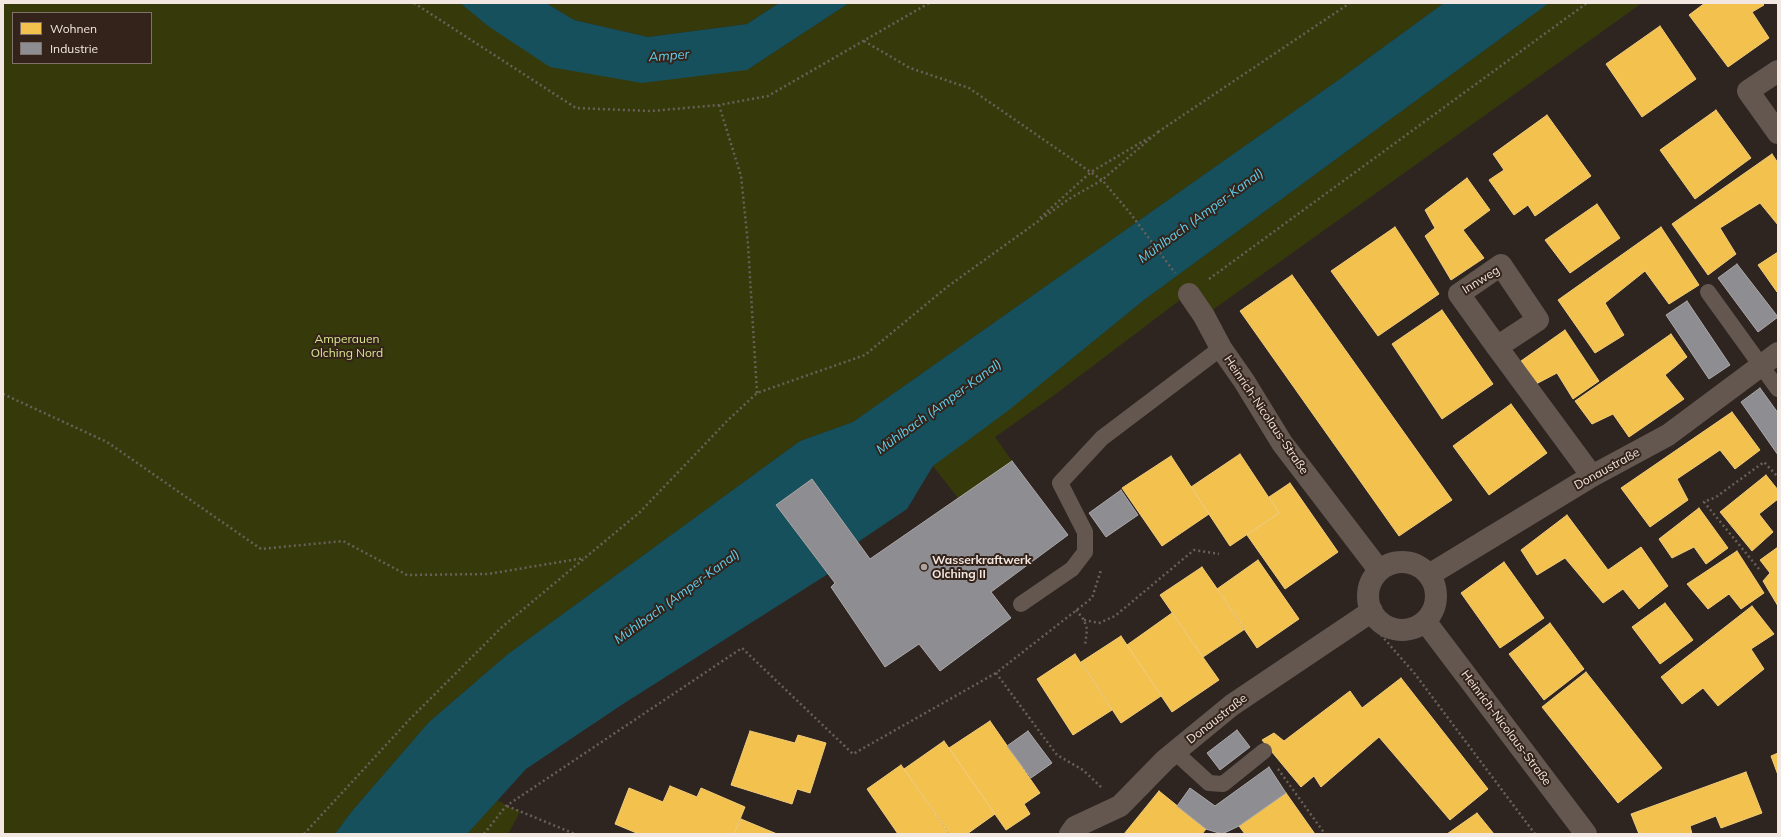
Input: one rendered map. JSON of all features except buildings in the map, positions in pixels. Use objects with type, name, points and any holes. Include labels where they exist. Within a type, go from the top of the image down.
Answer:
[{"type":"street","points":[[1778,70],[1748,91],[1778,133]]},
{"type":"street","name":"Heinrich-Nicolaus-Straße","points":[[1189,294],[1204,316],[1221,348],[1244,381],[1282,443],[1379,570]]},
{"type":"street","points":[[1497,347],[1592,476]]},
{"type":"street","name":"Donaustraße","points":[[1429,574],[1592,476],[1668,435],[1770,359]]},
{"type":"street","points":[[1406,562],[1419,566],[1429,574],[1436,588],[1436,602],[1433,611],[1424,622],[1406,629],[1392,628],[1368,613],[1369,589],[1379,570],[1392,563],[1406,562]]},
{"type":"street","name":"Donaustraße","points":[[1070,834],[1075,827],[1120,806],[1175,752],[1232,705],[1368,613]]},
{"type":"street","name":"Heinrich-Nicolaus-Straße","points":[[1424,622],[1586,834]]},
{"type":"lane","points":[[1708,292],[1770,359],[1778,389]]},
{"type":"lane","points":[[1020,604],[1072,569],[1085,552],[1085,532],[1060,483],[1102,438],[1221,348]]},
{"type":"lane","points":[[1175,752],[1209,783],[1222,784],[1264,751]]},
{"type":"path","points":[[414,3],[576,108],[651,111],[719,105],[768,96],[929,3]]},
{"type":"path","points":[[1031,226],[1091,172],[1158,132],[1350,3]]},
{"type":"path","points":[[1189,294],[1587,3]]},
{"type":"path","points":[[864,41],[910,68],[969,88],[1102,180],[1130,213],[1176,274]]},
{"type":"path","points":[[719,105],[741,176],[748,244],[757,393]]},
{"type":"path","points":[[304,834],[409,720],[502,627],[640,512],[727,421],[757,393],[864,355],[948,287],[1069,199],[1102,180],[1158,132]]},
{"type":"path","points":[[3,394],[108,442],[261,549],[343,541],[407,575],[488,574],[584,558]]},
{"type":"path","points":[[1759,569],[1704,502],[1716,497],[1764,462],[1778,477]]},
{"type":"path","points":[[1084,620],[1099,623],[1115,616],[1194,550],[1219,554]]},
{"type":"path","points":[[484,834],[506,806],[742,648],[853,754],[996,673],[1092,598],[1103,566]]},
{"type":"path","points":[[1076,610],[1084,620],[1087,629],[1084,646]]},
{"type":"path","points":[[1368,613],[1535,834]]},
{"type":"path","points":[[996,673],[1057,755],[1083,770],[1120,806]]},
{"type":"path","points":[[506,806],[575,834]]},
{"type":"green space","name":"Amperauen Olching Nord","points":[[3,3],[460,3],[488,26],[747,70],[849,3],[1444,3],[1337,81],[853,422],[800,441],[508,654],[429,722],[352,811],[335,834],[3,834]]},
{"type":"green space","points":[[546,3],[779,3],[747,24],[648,37],[574,20]]},
{"type":"green space","points":[[1549,3],[1642,3],[1204,316],[1188,294],[1053,396],[995,437],[1012,461],[958,498],[933,466],[1042,383],[1144,300]]},
{"type":"green space","points":[[497,800],[520,812],[508,834],[467,834]]},
{"type":"water","name":"Amper","points":[[460,3],[546,3],[574,20],[648,37],[747,24],[779,3],[849,3],[747,70],[642,83],[550,67],[488,26]]},
{"type":"water","name":"Mühlbach (Amper-Kanal)","points":[[1444,3],[1549,3],[1144,300],[1009,410],[933,466],[907,509],[858,542],[812,479],[776,505],[828,574],[623,704],[526,769],[467,834],[335,834],[352,811],[429,722],[508,654],[800,441],[853,422],[1337,81]]},
{"type":"place","name":"Wasserkraftwerk Olching II","points":[[924,567]]}]
